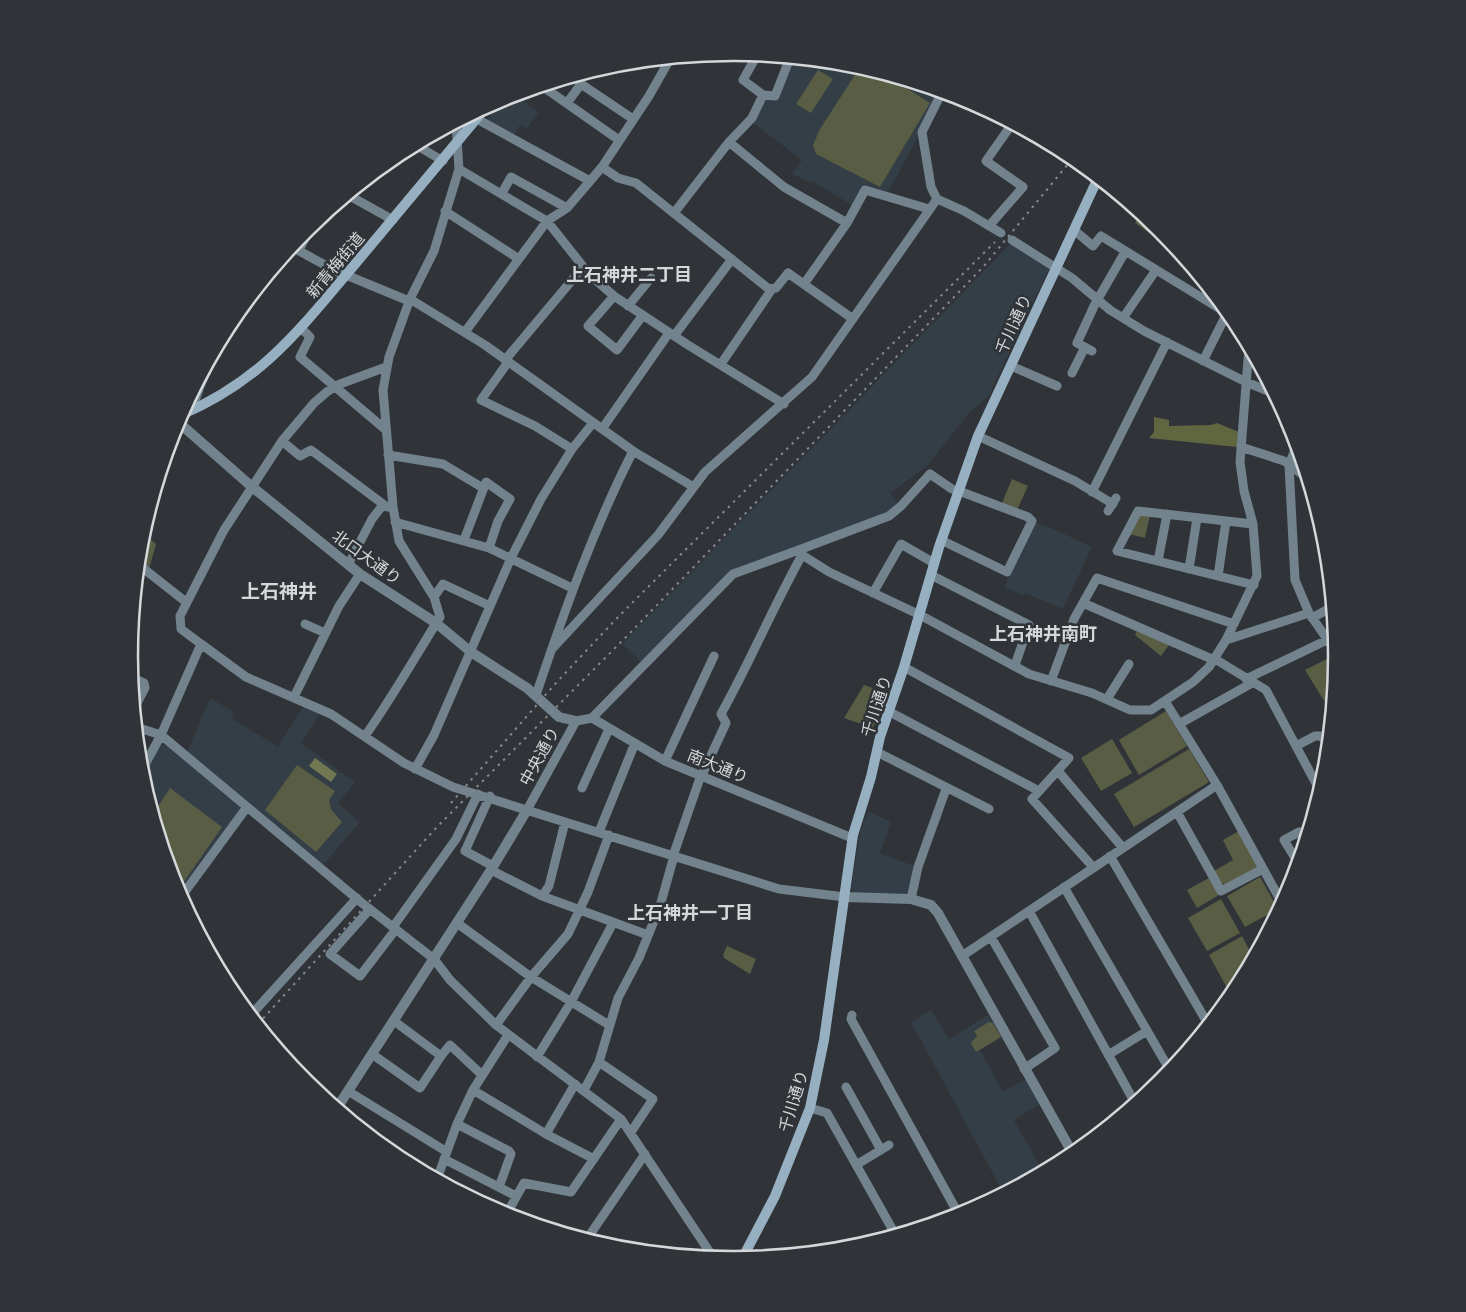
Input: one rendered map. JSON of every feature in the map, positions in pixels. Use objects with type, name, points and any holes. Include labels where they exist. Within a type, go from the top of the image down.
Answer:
[{"type":"main road","name":"新青梅街道","points":[[194,409],[246,379],[290,341],[476,120]]},
{"type":"main road","name":"千川通り","points":[[747,1250],[775,1196],[810,1108],[824,1040],[852,838],[888,711],[920,615],[956,490],[978,436],[1095,184]]},
{"type":"street","points":[[753,62],[743,80],[764,95],[775,96],[788,64]]},
{"type":"street","points":[[465,332],[548,221],[567,208],[602,168],[666,65]]},
{"type":"street","points":[[567,103],[581,84],[634,119]]},
{"type":"street","points":[[549,91],[619,140]]},
{"type":"street","points":[[674,213],[729,142],[752,118],[764,95]]},
{"type":"street","points":[[939,99],[922,132],[931,187],[937,199],[964,211],[1000,233]]},
{"type":"street","points":[[478,119],[590,181]]},
{"type":"street","points":[[989,226],[1022,187],[986,161],[1008,129]]},
{"type":"street","points":[[365,736],[411,667],[440,613],[434,598],[401,547],[393,507],[383,396],[386,367],[410,300],[434,251],[459,169],[457,130]]},
{"type":"street","points":[[729,142],[784,187],[847,223]]},
{"type":"street","points":[[423,149],[443,161]]},
{"type":"street","points":[[602,168],[618,178],[636,183],[769,290],[772,289]]},
{"type":"street","points":[[459,169],[548,221],[583,267],[614,296],[671,334],[784,404]]},
{"type":"street","points":[[502,193],[511,177],[567,208]]},
{"type":"street","points":[[804,284],[847,223],[865,190],[929,209]]},
{"type":"street","points":[[354,198],[393,220]]},
{"type":"street","points":[[552,648],[658,535],[692,486],[738,440],[784,404],[823,364],[937,199]]},
{"type":"street","points":[[445,211],[519,259]]},
{"type":"street","points":[[1074,230],[1093,246],[1101,236],[1213,305]]},
{"type":"street","points":[[1012,240],[1056,268],[1123,318],[1203,361],[1264,389]]},
{"type":"street","points":[[299,250],[346,276],[410,300],[465,332],[633,451],[692,486]]},
{"type":"street","points":[[1072,373],[1088,349],[1077,343],[1125,252]]},
{"type":"street","points":[[602,429],[671,334],[732,259]]},
{"type":"street","points":[[572,449],[535,426],[482,400],[507,361],[583,267]]},
{"type":"street","points":[[1123,318],[1156,270]]},
{"type":"street","points":[[720,364],[772,289],[776,288],[788,273],[854,319]]},
{"type":"street","points":[[628,306],[651,278]]},
{"type":"street","points":[[614,296],[588,326],[617,350],[642,315]]},
{"type":"street","points":[[1203,361],[1224,321]]},
{"type":"street","points":[[301,328],[310,337],[300,357],[386,430]]},
{"type":"street","points":[[1092,492],[1167,342]]},
{"type":"street","points":[[799,553],[829,572],[920,615],[1030,674],[1107,699],[1130,710],[1151,710],[1193,682],[1214,660],[1226,640],[1257,576],[1253,524],[1244,492],[1240,462],[1248,359]]},
{"type":"street","points":[[1011,366],[1057,386]]},
{"type":"street","points":[[386,367],[335,386],[314,403],[282,441],[224,530],[202,576],[186,602],[180,616],[180,626],[246,677],[294,696],[331,714],[415,768],[453,787],[490,796],[526,810],[779,889],[845,898],[911,899],[931,905],[962,956],[1069,1147]]},
{"type":"street","points":[[415,768],[434,735],[511,558],[541,499],[572,449],[593,423]]},
{"type":"street","name":"北口大通り","points":[[184,427],[251,486],[360,574],[436,623],[471,652],[536,695],[547,706]]},
{"type":"street","points":[[978,436],[1076,481],[1112,504]]},
{"type":"street","points":[[282,441],[300,456],[310,450],[383,504],[393,507]]},
{"type":"street","points":[[1241,446],[1289,465],[1298,471]]},
{"type":"street","points":[[536,695],[572,588],[606,505],[633,451]]},
{"type":"street","points":[[388,454],[443,464],[483,488]]},
{"type":"street","points":[[1179,724],[1249,681],[1327,640],[1311,615],[1295,580],[1289,465],[1293,456]]},
{"type":"street","points":[[576,721],[592,718],[733,574],[799,553],[889,516],[901,506],[930,474],[956,490],[1028,517],[1032,521],[1007,572],[942,540]]},
{"type":"street","points":[[464,540],[486,482],[510,499],[498,521],[489,548]]},
{"type":"street","points":[[348,564],[372,519],[383,504]]},
{"type":"street","points":[[1253,524],[1138,511],[1117,551],[1254,584]]},
{"type":"street","points":[[1158,561],[1167,514]]},
{"type":"street","points":[[1189,569],[1197,518]]},
{"type":"street","points":[[1218,576],[1226,521]]},
{"type":"street","points":[[395,522],[489,548],[572,588]]},
{"type":"street","points":[[873,593],[901,544],[934,563]]},
{"type":"street","points":[[584,1090],[599,1062],[618,998],[660,906],[674,856],[702,775],[726,724],[721,714],[746,670],[799,553]]},
{"type":"street","points":[[145,569],[186,602]]},
{"type":"street","points":[[294,696],[339,606],[360,574]]},
{"type":"street","points":[[931,575],[1029,625],[1014,665]]},
{"type":"street","points":[[1051,681],[1074,619],[1097,578],[1234,624]]},
{"type":"street","points":[[434,598],[443,584],[490,606]]},
{"type":"street","points":[[1083,603],[1214,660],[1266,690],[1314,780]]},
{"type":"street","points":[[1226,640],[1325,610]]},
{"type":"street","points":[[305,624],[325,633]]},
{"type":"street","points":[[148,760],[161,735],[201,644]]},
{"type":"street","points":[[665,761],[714,656]]},
{"type":"street","points":[[1107,699],[1129,664]]},
{"type":"street","points":[[904,667],[1069,758],[1032,799],[1093,867]]},
{"type":"street","points":[[139,681],[144,683],[145,688],[140,696]]},
{"type":"street","points":[[1165,701],[1216,785],[1277,895]]},
{"type":"street","name":"中央通り","points":[[526,810],[576,721],[559,717],[547,706]]},
{"type":"street","points":[[888,711],[1039,792]]},
{"type":"street","name":"南大通り","points":[[592,718],[665,761],[852,838]]},
{"type":"street","points":[[582,788],[609,728]]},
{"type":"street","points":[[143,729],[161,735],[370,909],[434,959],[450,980],[496,1026],[584,1090],[621,1120],[631,1132],[708,1250]]},
{"type":"street","points":[[1296,746],[1315,736],[1322,737]]},
{"type":"street","points":[[599,832],[635,743]]},
{"type":"street","points":[[877,752],[989,809]]},
{"type":"street","points":[[1058,770],[1123,848]]},
{"type":"street","points":[[962,956],[1216,785]]},
{"type":"street","points":[[911,899],[916,873],[946,788]]},
{"type":"street","points":[[370,909],[330,954],[360,976],[456,839],[478,794]]},
{"type":"street","points":[[490,796],[465,851],[542,896],[648,935]]},
{"type":"street","points":[[187,889],[247,807]]},
{"type":"street","points":[[341,1103],[492,868],[526,810]]},
{"type":"street","points":[[1177,812],[1221,891],[1262,869]]},
{"type":"street","points":[[542,896],[549,886],[565,822]]},
{"type":"street","points":[[1293,855],[1284,840],[1299,832],[1300,834]]},
{"type":"street","points":[[496,1026],[531,978],[568,934],[609,835]]},
{"type":"street","points":[[1110,856],[1205,1018]]},
{"type":"street","points":[[1064,886],[1166,1064]]},
{"type":"street","points":[[255,1010],[357,898]]},
{"type":"street","points":[[1029,911],[1132,1097]]},
{"type":"street","points":[[457,923],[531,978],[609,1025]]},
{"type":"street","points":[[537,1057],[571,1002],[613,923]]},
{"type":"street","points":[[991,937],[1055,1048],[1024,1069]]},
{"type":"street","points":[[852,1015],[851,1019],[955,1207]]},
{"type":"street","points":[[394,1021],[441,1056]]},
{"type":"street","points":[[1108,1054],[1148,1031]]},
{"type":"street","points":[[439,1173],[457,1124],[473,1090],[508,1035]]},
{"type":"street","points":[[372,1054],[420,1088],[450,1045],[482,1074]]},
{"type":"street","points":[[599,1062],[653,1099],[631,1132]]},
{"type":"street","points":[[546,1134],[575,1084]]},
{"type":"street","points":[[846,1086],[885,1148],[856,1165]]},
{"type":"street","points":[[473,1090],[546,1134],[594,1159]]},
{"type":"street","points":[[348,1091],[446,1155],[516,1196]]},
{"type":"street","points":[[810,1108],[827,1114],[892,1229]]},
{"type":"street","points":[[510,1207],[524,1183],[571,1192],[621,1120]]},
{"type":"street","points":[[457,1124],[509,1151],[511,1154],[500,1187]]},
{"type":"street","points":[[591,1233],[645,1154]]},
{"type":"shaded area","points":[[789,64],[849,73],[887,82],[936,98],[918,137],[888,192],[864,185],[852,205],[812,181],[810,182],[792,174],[802,160],[752,122],[765,96],[775,98]]},
{"type":"shaded area","points":[[818,70],[833,79],[811,113],[796,104]]},
{"type":"shaded area","points":[[855,74],[906,88],[930,103],[880,187],[816,154],[813,145],[820,129]]},
{"type":"shaded area","points":[[522,101],[539,112],[527,128],[520,125],[513,137],[486,121],[493,112]]},
{"type":"shaded area","points":[[1137,220],[1157,238],[1135,223]]},
{"type":"shaded area","points":[[1011,243],[1050,267],[989,395],[969,413],[927,466],[890,493],[899,505],[887,514],[740,568],[642,663],[622,644]]},
{"type":"shaded area","points":[[1154,417],[1169,420],[1169,426],[1211,425],[1217,423],[1239,432],[1237,447],[1149,438],[1154,432]]},
{"type":"shaded area","points":[[1012,479],[1028,486],[1017,510],[1002,503]]},
{"type":"shaded area","points":[[1139,513],[1150,515],[1145,538],[1129,534]]},
{"type":"shaded area","points":[[1034,523],[1049,527],[1092,547],[1063,609],[1025,593],[1024,596],[1004,587]]},
{"type":"shaded area","points":[[150,539],[156,544],[149,569],[145,564]]},
{"type":"shaded area","points":[[1137,631],[1169,645],[1161,656],[1135,635]]},
{"type":"shaded area","points":[[1328,659],[1325,703],[1305,670]]},
{"type":"shaded area","points":[[864,685],[886,693],[873,728],[844,718]]},
{"type":"shaded area","points":[[210,698],[234,712],[232,718],[278,747],[304,705],[320,714],[301,743],[355,782],[338,803],[360,822],[323,865],[187,752]]},
{"type":"shaded area","points":[[1166,711],[1187,746],[1139,775],[1119,740]]},
{"type":"shaded area","points":[[1112,739],[1132,773],[1101,791],[1081,758]]},
{"type":"shaded area","points":[[160,745],[167,745],[242,808],[184,885],[170,847],[149,765]]},
{"type":"shaded area","points":[[1189,749],[1209,782],[1134,827],[1114,794]]},
{"type":"shaded area","points":[[315,758],[337,774],[331,782],[309,766]]},
{"type":"shaded area","points":[[297,765],[335,791],[329,800],[331,809],[342,822],[316,852],[265,810]]},
{"type":"shaded area","points":[[170,788],[222,827],[183,882],[170,847],[158,806]]},
{"type":"shaded area","points":[[868,811],[891,822],[880,853],[914,866],[909,893],[905,895],[853,892],[851,888],[860,833]]},
{"type":"shaded area","points":[[1239,831],[1257,868],[1225,884],[1221,883],[1214,871],[1233,860],[1223,840]]},
{"type":"shaded area","points":[[1260,877],[1274,902],[1268,914],[1245,927],[1227,896]]},
{"type":"shaded area","points":[[1209,878],[1219,895],[1197,908],[1187,890]]},
{"type":"shaded area","points":[[1221,899],[1240,933],[1207,951],[1188,918]]},
{"type":"shaded area","points":[[1242,936],[1249,950],[1227,988],[1209,955]]},
{"type":"shaded area","points":[[727,946],[756,959],[750,974],[724,958],[723,955]]},
{"type":"shaded area","points":[[931,1010],[949,1039],[988,1015],[993,1023],[989,1022],[974,1031],[977,1036],[976,1052],[979,1050],[982,1054],[1003,1092],[1026,1079],[1041,1103],[1014,1120],[1040,1165],[1000,1187],[911,1022]]},
{"type":"shaded area","points":[[989,1022],[993,1023],[1001,1037],[976,1052],[971,1043],[977,1036],[974,1031]]},
{"type":"railway","points":[[262,1019],[436,828],[630,633],[984,266],[1068,164]]},
{"type":"railway","points":[[451,803],[555,684],[619,616],[995,242]]},
{"type":"district","name":"上石神井二丁目","points":[[629,275]]},
{"type":"district","name":"上石神井","points":[[279,591]]},
{"type":"district","name":"上石神井南町","points":[[1043,634]]},
{"type":"district","name":"上石神井一丁目","points":[[690,913]]}]
